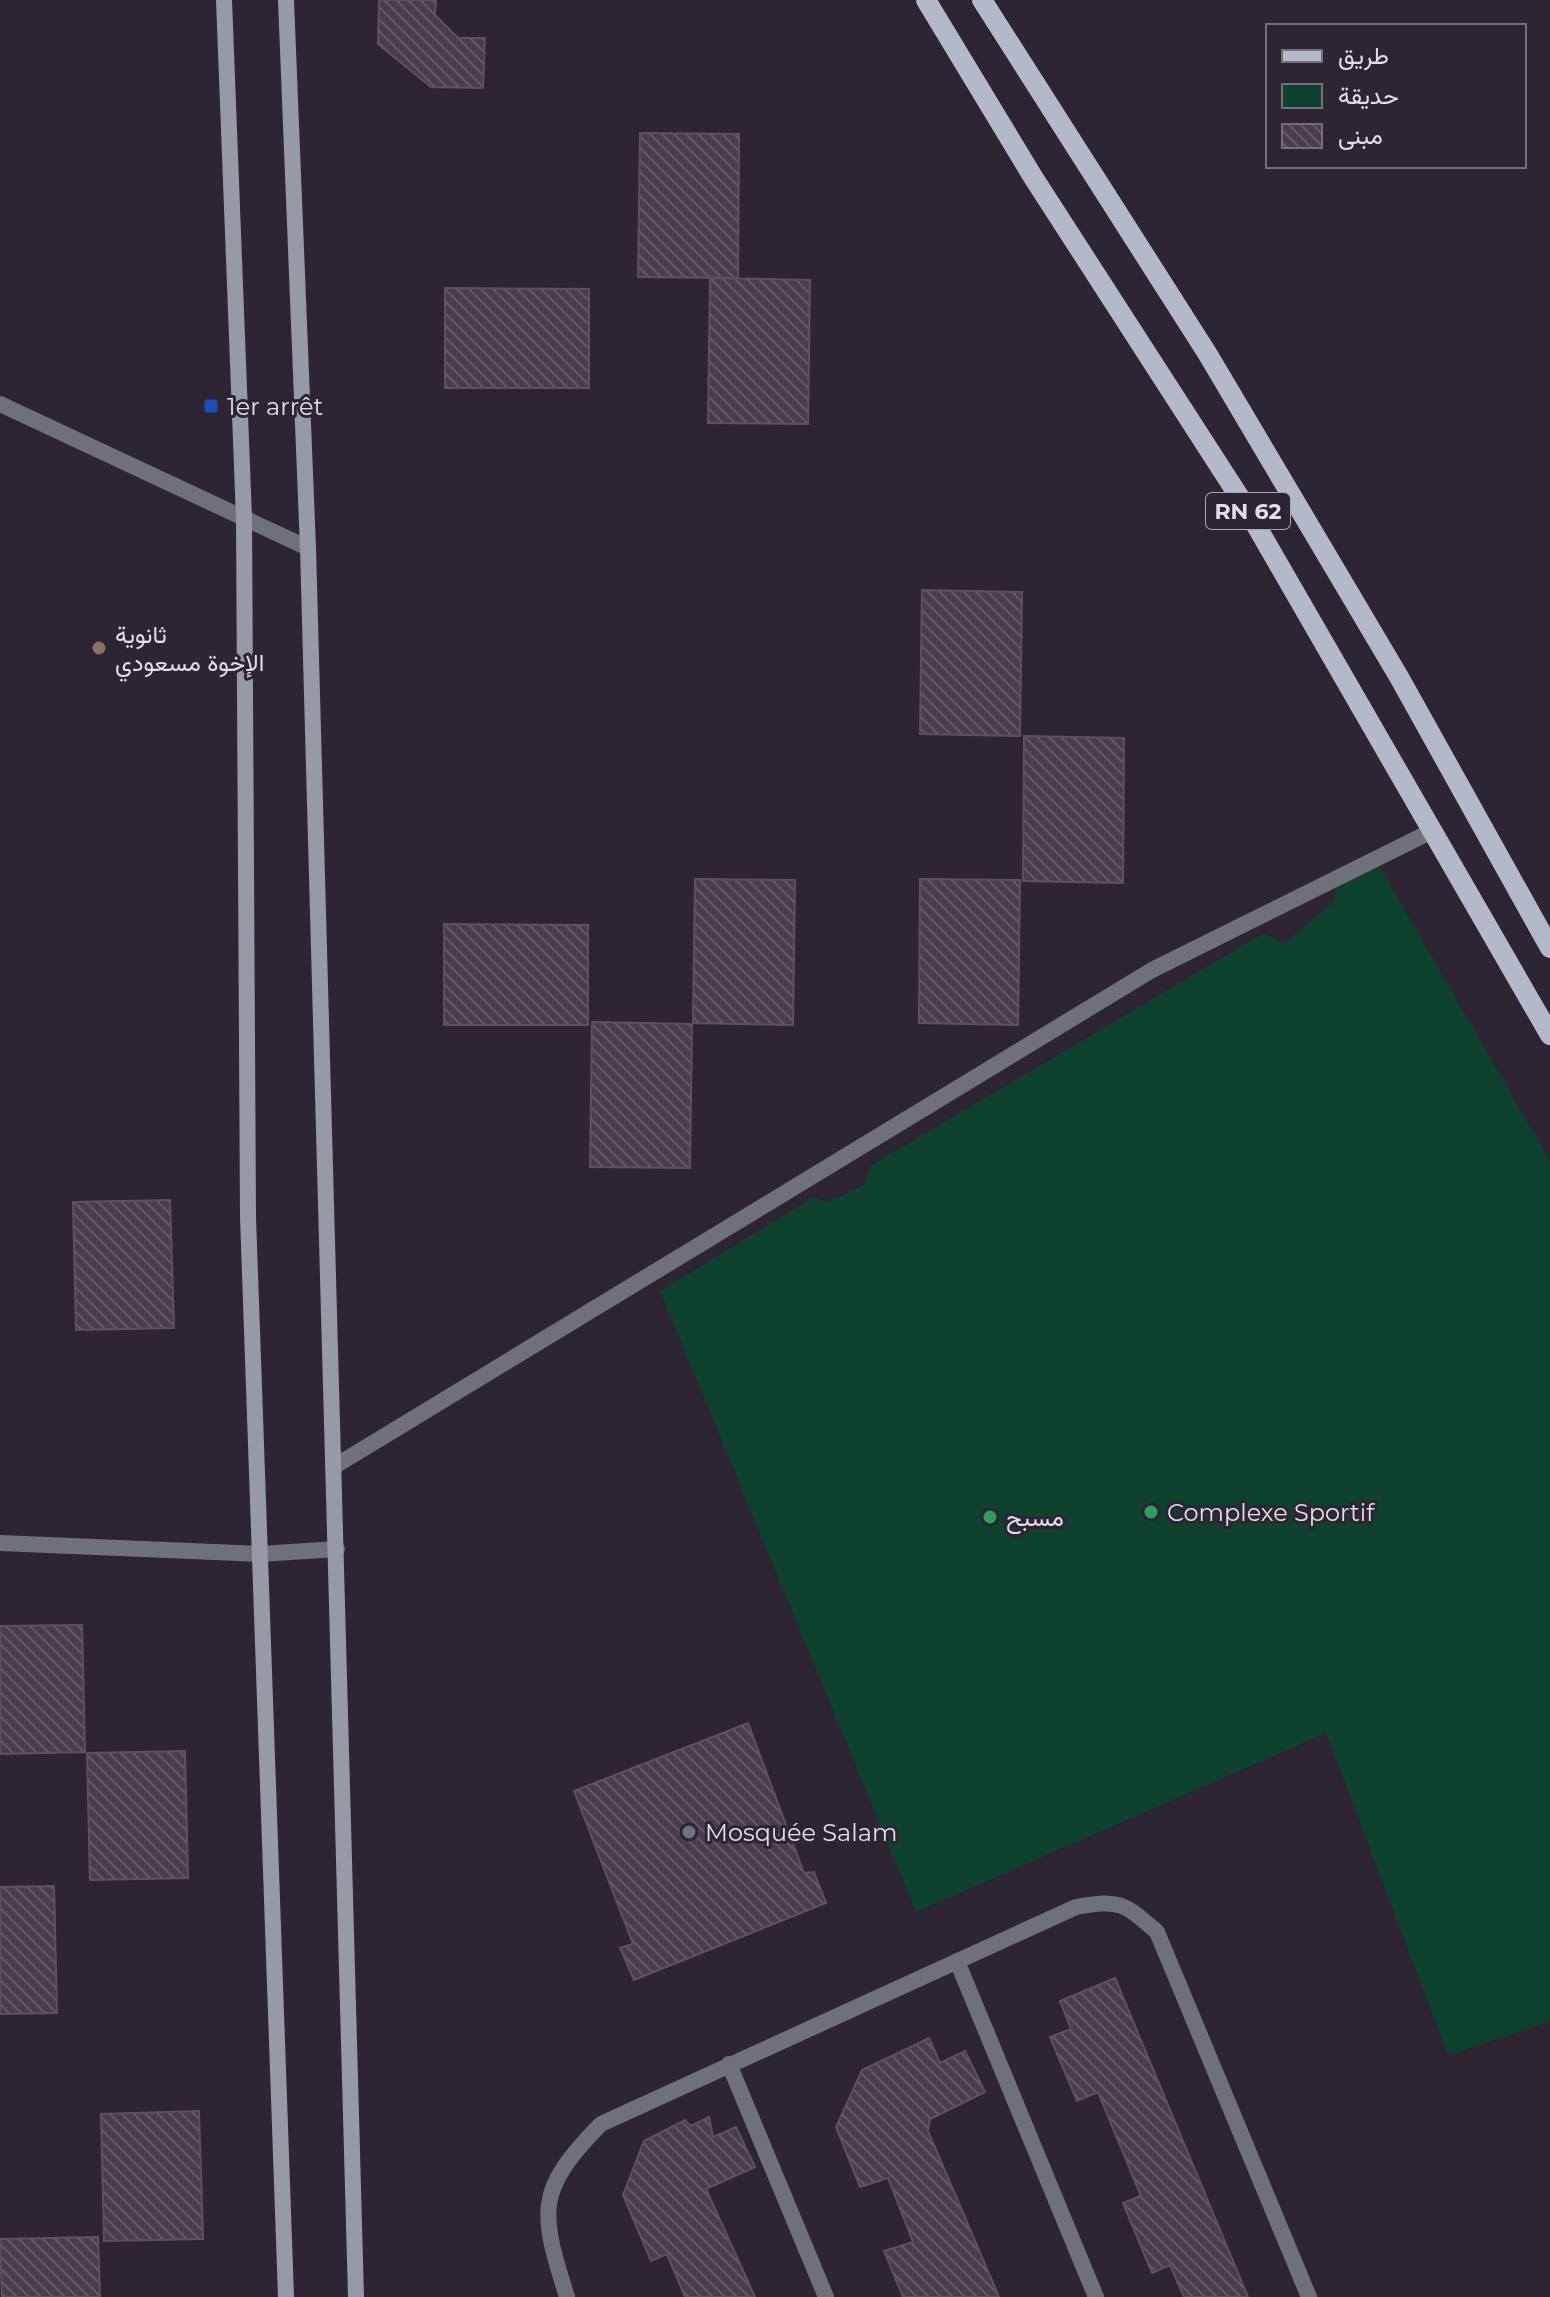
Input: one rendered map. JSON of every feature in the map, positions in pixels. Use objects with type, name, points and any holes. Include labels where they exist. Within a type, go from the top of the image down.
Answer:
[{"type":"main road","name":"RN 62","points":[[926,0],[1033,177],[1242,501],[1550,1035]]},
{"type":"main road","name":"RN 62","points":[[982,0],[1207,353],[1399,677],[1550,948]]},
{"type":"street","points":[[224,0],[244,518],[248,1217],[286,2297]]},
{"type":"street","points":[[286,0],[308,548],[356,2297]]},
{"type":"street","points":[[0,404],[308,548]]},
{"type":"street","points":[[335,1466],[1152,970],[1432,831]]},
{"type":"street","points":[[0,1543],[260,1554],[337,1549]]},
{"type":"street","points":[[567,2297],[547,2236],[548,2198],[571,2155],[601,2124],[1076,1907],[1109,1901],[1131,1909],[1157,1932],[1309,2297]]},
{"type":"street","points":[[957,1961],[1096,2297]]},
{"type":"street","points":[[729,2064],[826,2297]]},
{"type":"green space","name":"Complexe Sportif","points":[[1379,865],[1550,1161],[1550,2021],[1448,2055],[1326,1733],[916,1912],[660,1291],[814,1197],[829,1202],[865,1184],[870,1166],[1264,933],[1284,944],[1334,901],[1337,884]]},
{"type":"building","points":[[379,0],[436,0],[435,15],[458,38],[485,38],[483,88],[431,87],[378,44]]},
{"type":"building","points":[[640,133],[739,134],[738,278],[638,277]]},
{"type":"building","points":[[710,278],[810,280],[808,424],[708,423]]},
{"type":"building","points":[[445,288],[589,289],[589,388],[445,388]]},
{"type":"building","points":[[922,590],[1022,592],[1020,736],[920,734]]},
{"type":"building","points":[[1024,736],[1124,738],[1123,883],[1023,881]]},
{"type":"building","points":[[695,879],[795,880],[793,1025],[693,1023]]},
{"type":"building","points":[[920,879],[1020,880],[1018,1025],[919,1023]]},
{"type":"building","points":[[444,924],[588,925],[588,1025],[444,1025]]},
{"type":"building","points":[[592,1022],[692,1024],[690,1168],[590,1167]]},
{"type":"building","points":[[170,1200],[174,1328],[76,1330],[73,1202]]},
{"type":"building","points":[[82,1625],[85,1752],[0,1754],[0,1626]]},
{"type":"building","name":"Mosquée Salam","points":[[748,1723],[804,1873],[814,1872],[826,1903],[634,1980],[620,1948],[633,1944],[574,1791]]},
{"type":"building","points":[[185,1751],[188,1878],[90,1880],[87,1753]]},
{"type":"building","points":[[54,1886],[57,2013],[0,2014],[0,1887]]},
{"type":"building","points":[[1115,1978],[1248,2297],[1184,2297],[1170,2265],[1152,2273],[1123,2203],[1141,2196],[1098,2092],[1077,2101],[1050,2037],[1071,2029],[1060,2001]]},
{"type":"building","points":[[929,2038],[940,2063],[965,2051],[985,2092],[930,2119],[928,2131],[999,2297],[903,2297],[884,2251],[913,2242],[888,2178],[860,2187],[836,2127],[862,2070]]},
{"type":"building","points":[[199,2111],[203,2239],[104,2241],[101,2114]]},
{"type":"building","points":[[709,2117],[713,2137],[736,2127],[755,2167],[706,2189],[755,2297],[685,2297],[667,2254],[651,2261],[623,2195],[644,2141],[685,2120],[691,2126]]},
{"type":"building","points":[[98,2237],[100,2297],[2,2297],[0,2239]]},
{"type":"place","name":"1er arrêt","points":[[211,406]]},
{"type":"place","name":"ثانوية الإخوة مسعودي","points":[[99,648]]},
{"type":"place","name":"Complexe Sportif","points":[[1151,1512]]},
{"type":"place","name":"مسبح","points":[[990,1517]]},
{"type":"place","name":"Mosquée Salam","points":[[689,1832]]}]
